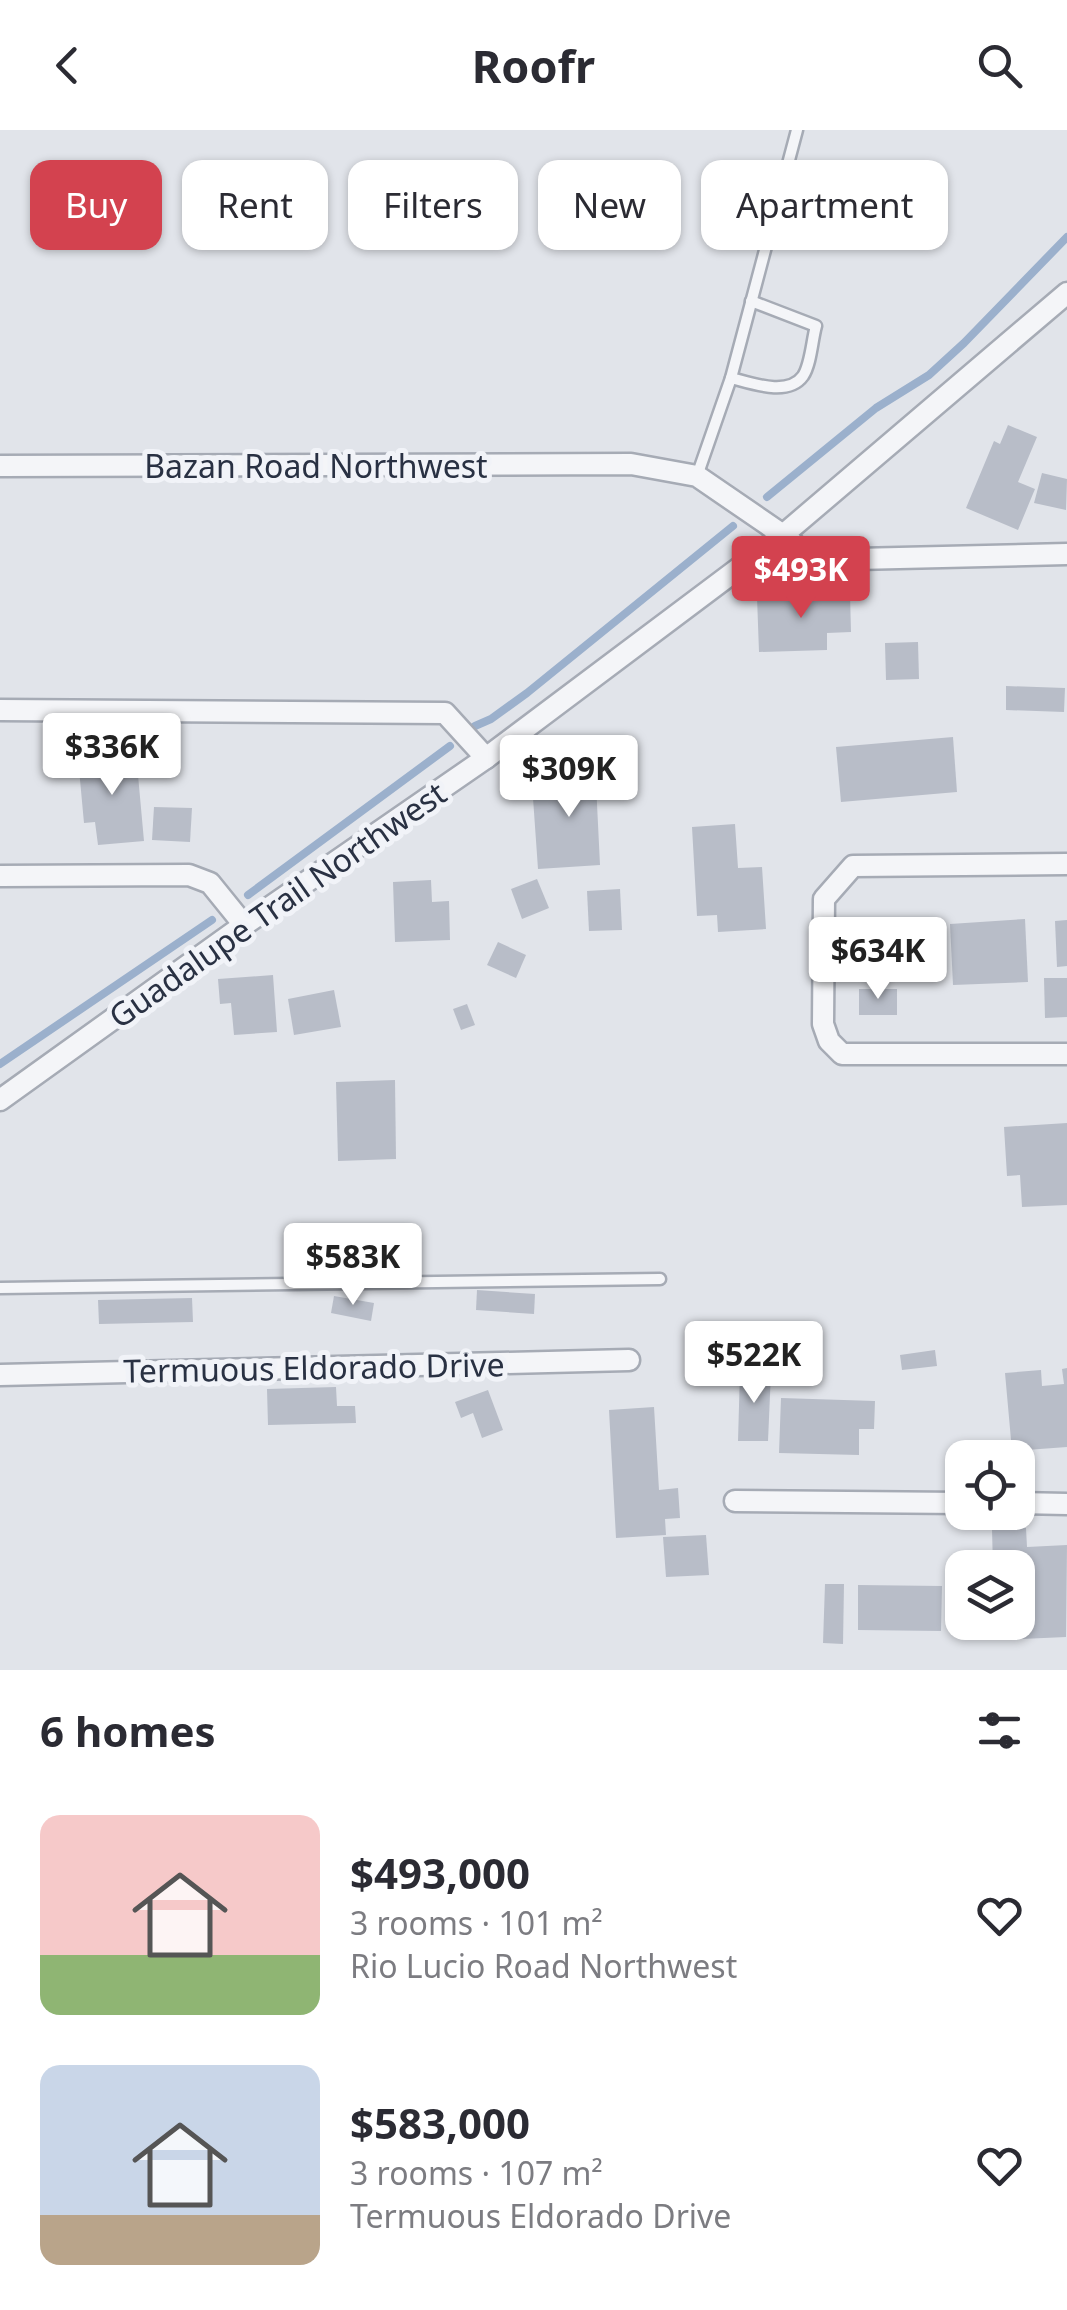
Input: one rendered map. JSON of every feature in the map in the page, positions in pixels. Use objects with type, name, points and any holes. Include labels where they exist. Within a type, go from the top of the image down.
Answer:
[{"type":"street","name":"Guadalupe Trail Northwest","points":[[0,1100],[486,758],[783,535],[1067,293]]},
{"type":"street","name":"Bazan Road Northwest","points":[[0,466],[631,464],[696,476]]},
{"type":"street","points":[[696,476],[813,560],[1067,554]]},
{"type":"street","points":[[0,710],[445,714],[486,758]]},
{"type":"street","points":[[1067,864],[854,866],[824,899],[823,1024],[829,1040],[842,1054],[1067,1054]]},
{"type":"street","points":[[0,876],[188,875],[210,883],[244,925]]},
{"type":"street","name":"Termuous Eldorado Drive","points":[[0,1375],[629,1360]]},
{"type":"street","points":[[735,1501],[945,1503]]},
{"type":"street","points":[[1035,1503],[1067,1504]]},
{"type":"lane","points":[[696,476],[731,378],[796,130]]},
{"type":"lane","points":[[731,378],[766,387],[789,386],[803,376],[816,326],[751,301]]},
{"type":"lane","points":[[0,1288],[660,1280]]},
{"type":"building","points":[[1008,425],[1037,437],[1018,482],[1035,489],[1018,530],[966,508],[994,441],[1000,444]]},
{"type":"building","points":[[1042,473],[1067,479],[1066,510],[1034,503]]},
{"type":"building","points":[[850,594],[851,632],[827,633],[827,650],[759,652],[757,597]]},
{"type":"building","points":[[918,642],[919,679],[886,680],[885,643]]},
{"type":"building","points":[[1006,686],[1065,688],[1064,712],[1006,710]]},
{"type":"building","points":[[953,737],[957,792],[841,802],[836,747]]},
{"type":"building","points":[[136,753],[144,841],[98,845],[95,822],[84,823],[78,758]]},
{"type":"building","points":[[595,763],[600,865],[538,869],[533,798],[557,796],[554,766]]},
{"type":"building","points":[[154,807],[192,808],[190,842],[152,840]]},
{"type":"building","points":[[735,824],[738,868],[762,867],[766,929],[718,932],[717,915],[697,916],[692,827]]},
{"type":"building","points":[[537,879],[549,908],[522,919],[511,889]]},
{"type":"building","points":[[431,880],[432,902],[449,901],[450,940],[395,942],[393,882]]},
{"type":"building","points":[[620,889],[622,930],[589,931],[587,891]]},
{"type":"building","points":[[1025,919],[1028,982],[953,985],[950,924]]},
{"type":"building","points":[[1067,920],[1067,966],[1057,967],[1055,921]]},
{"type":"building","points":[[893,936],[940,937],[939,978],[892,977]]},
{"type":"building","points":[[498,942],[526,955],[516,978],[487,965]]},
{"type":"building","points":[[273,975],[277,1032],[234,1035],[231,1003],[220,1004],[218,979]]},
{"type":"building","points":[[1044,978],[1067,978],[1067,1017],[1045,1018]]},
{"type":"building","points":[[859,989],[897,989],[897,1015],[859,1015]]},
{"type":"building","points":[[334,990],[341,1027],[294,1035],[288,999]]},
{"type":"building","points":[[467,1004],[475,1025],[461,1030],[453,1009]]},
{"type":"building","points":[[395,1080],[396,1159],[338,1161],[336,1082]]},
{"type":"building","points":[[1067,1123],[1067,1205],[1022,1207],[1020,1175],[1007,1176],[1004,1127]]},
{"type":"building","points":[[477,1290],[535,1294],[534,1314],[476,1310]]},
{"type":"building","points":[[334,1296],[374,1303],[371,1321],[331,1313]]},
{"type":"building","points":[[192,1298],[193,1322],[99,1324],[98,1300]]},
{"type":"building","points":[[935,1350],[937,1366],[902,1370],[900,1355]]},
{"type":"building","points":[[1067,1368],[1067,1447],[1035,1449],[1035,1440],[1011,1440],[1005,1373],[1041,1370],[1042,1386],[1064,1384],[1062,1369]]},
{"type":"building","points":[[740,1371],[771,1372],[768,1441],[738,1441]]},
{"type":"building","points":[[336,1387],[337,1406],[355,1406],[356,1423],[268,1425],[267,1389]]},
{"type":"building","points":[[488,1390],[503,1430],[482,1438],[473,1413],[461,1418],[455,1402]]},
{"type":"building","points":[[781,1398],[875,1401],[874,1429],[859,1429],[859,1455],[779,1453]]},
{"type":"building","points":[[654,1407],[659,1490],[678,1488],[680,1518],[665,1519],[666,1535],[616,1538],[609,1410]]},
{"type":"building","points":[[992,1530],[1026,1530],[1027,1547],[1067,1545],[1066,1637],[1035,1638],[1035,1550],[993,1550]]},
{"type":"building","points":[[706,1535],[709,1575],[666,1577],[663,1537]]},
{"type":"building","points":[[825,1584],[844,1584],[843,1644],[823,1643]]},
{"type":"building","points":[[858,1585],[942,1586],[941,1631],[858,1630]]},
{"type":"waterway","points":[[767,497],[876,408],[929,375],[1067,237]]},
{"type":"waterway","points":[[475,726],[527,693],[733,526]]},
{"type":"waterway","points":[[248,895],[450,746]]},
{"type":"waterway","points":[[0,1064],[212,920]]}]
